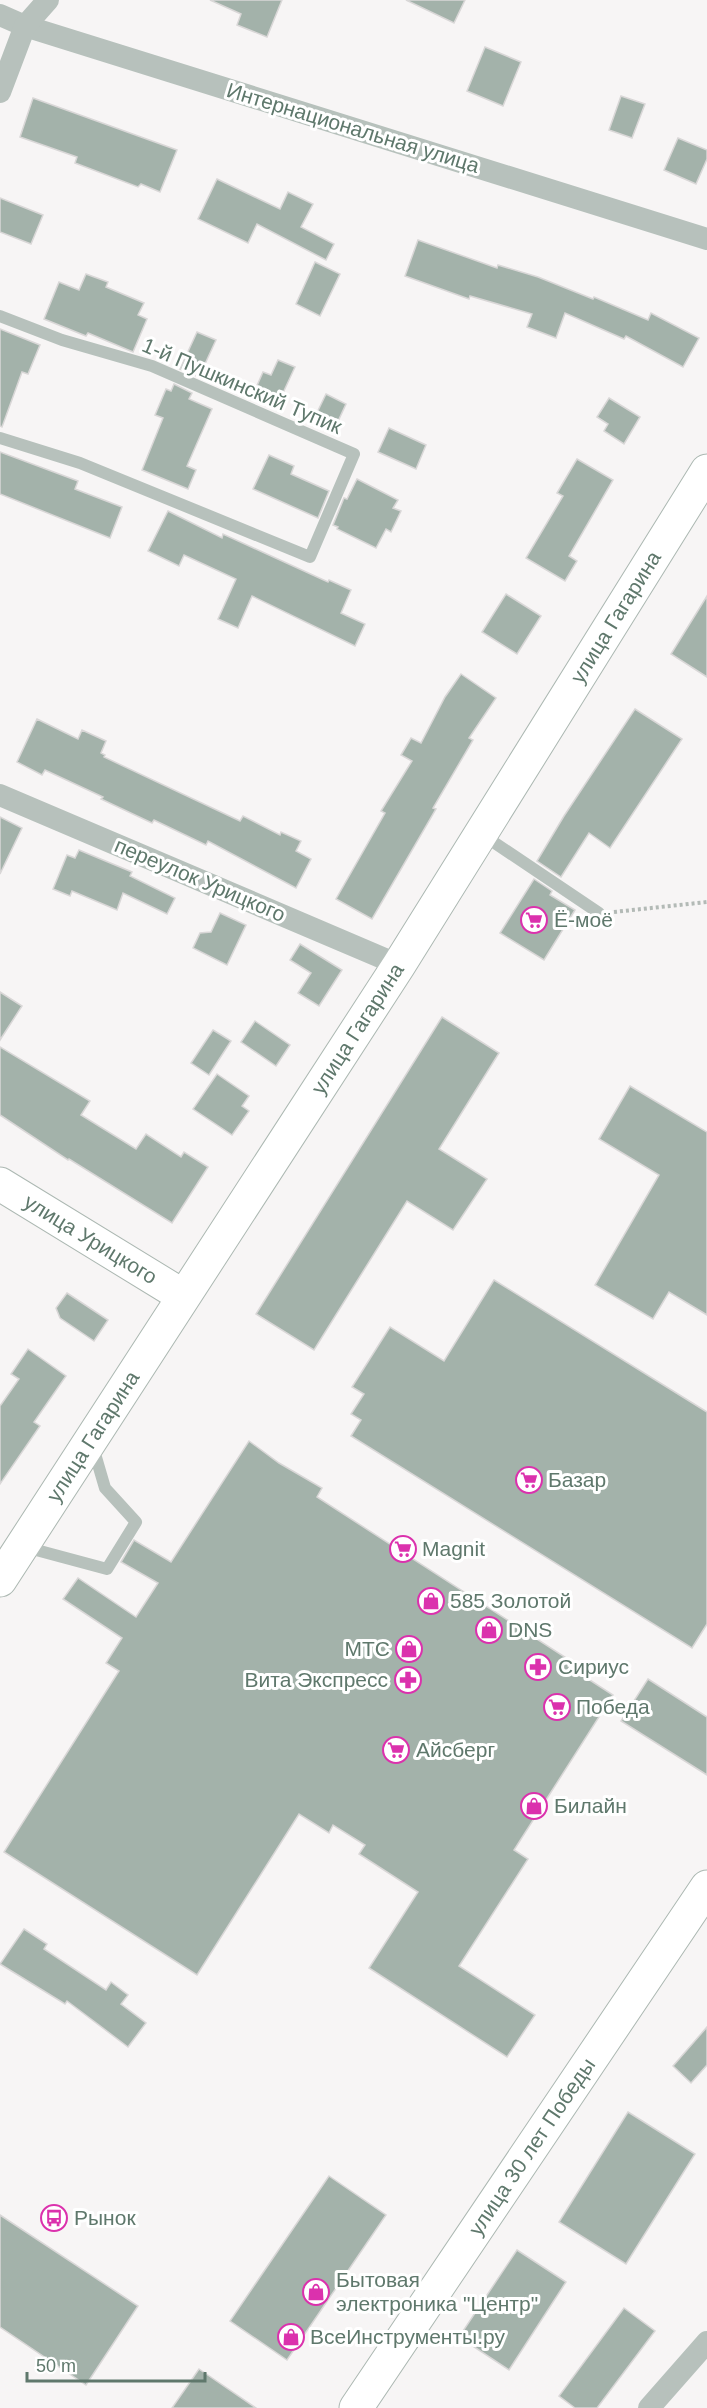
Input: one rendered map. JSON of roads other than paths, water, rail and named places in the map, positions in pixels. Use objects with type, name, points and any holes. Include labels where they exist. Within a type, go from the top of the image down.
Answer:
[{"type":"street","points":[[0,92],[25,26],[48,0]]},
{"type":"street","name":"Интернациональная улица","points":[[0,15],[25,26],[707,239]]},
{"type":"street","name":"улица Гагарина","points":[[0,1580],[399,965],[707,471]]},
{"type":"street","name":"переулок Урицкого","points":[[0,795],[399,965]]},
{"type":"street","name":"улица Урицкого","points":[[0,1184],[183,1296]]},
{"type":"street","name":"улица 30 лет Победы","points":[[356,2408],[707,1887]]},
{"type":"street","points":[[650,2408],[707,2342]]},
{"type":"lane","name":"1-й Пушкинский Тупик","points":[[0,316],[62,340],[152,366],[354,454],[310,557],[80,464],[0,438]]},
{"type":"lane","points":[[482,834],[599,913]]},
{"type":"lane","points":[[21,1546],[107,1569],[136,1522],[105,1488],[91,1441]]},
{"type":"place","name":"Ё-моё","points":[[534,920]]},
{"type":"place","name":"Базар","points":[[529,1480]]},
{"type":"place","name":"Magnit","points":[[403,1549]]},
{"type":"place","name":"585 Золотой","points":[[431,1601]]},
{"type":"place","name":"DNS","points":[[489,1630]]},
{"type":"place","name":"МТС","points":[[409,1649]]},
{"type":"place","name":"Сириус","points":[[538,1667]]},
{"type":"place","name":"Вита Экспресс","points":[[408,1680]]},
{"type":"place","name":"Победа","points":[[557,1707]]},
{"type":"place","name":"Айсберг","points":[[396,1750]]},
{"type":"place","name":"Билайн","points":[[534,1806]]},
{"type":"place","name":"Рынок","points":[[54,2218]]},
{"type":"place","name":"Бытовая электроника \"Центр\"","points":[[316,2292]]},
{"type":"place","name":"ВсеИнструменты.ру","points":[[291,2337]]}]
